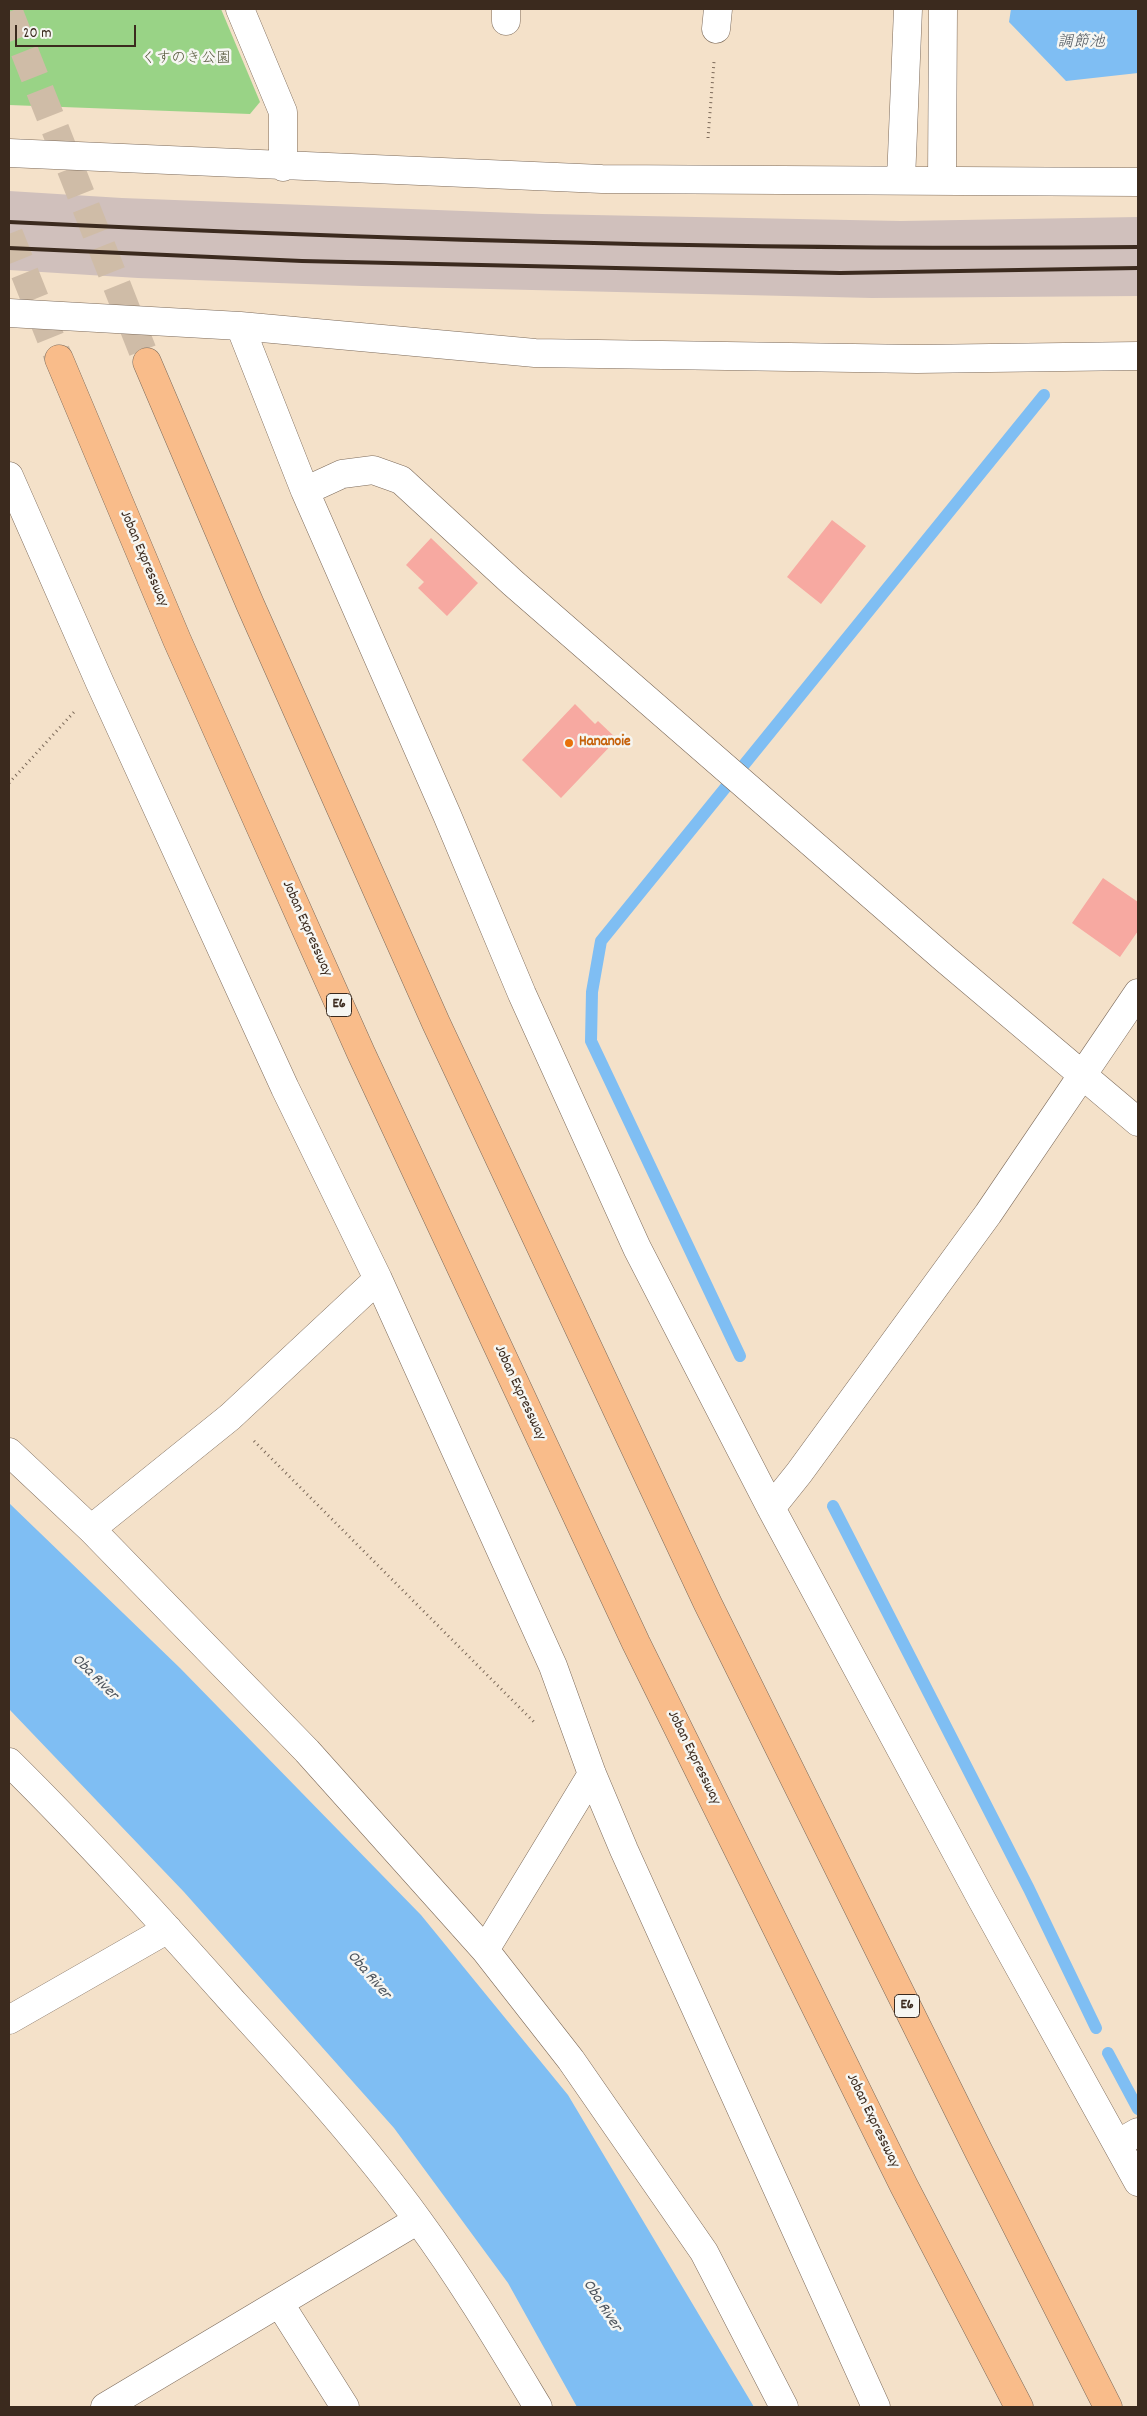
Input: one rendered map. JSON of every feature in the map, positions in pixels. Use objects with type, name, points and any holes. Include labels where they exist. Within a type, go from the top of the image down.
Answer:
[{"type":"highway","name":"Joban Expressway","points":[[58,360],[177,640],[357,1044],[632,1634],[904,2186],[1019,2407]]},
{"type":"highway","name":"E6","points":[[147,362],[250,604],[436,1023],[703,1595],[979,2152],[1108,2407]]},
{"type":"street","points":[[240,9],[283,112],[283,167]]},
{"type":"street","points":[[901,180],[908,9]]},
{"type":"street","points":[[942,180],[943,9]]},
{"type":"street","points":[[9,153],[283,167],[602,179],[1138,182]]},
{"type":"street","points":[[9,313],[240,326],[535,353],[917,359],[1138,356]]},
{"type":"street","points":[[240,326],[305,491],[443,806],[522,994],[637,1248],[771,1508],[987,1909],[1128,2138],[1138,2182]]},
{"type":"street","points":[[305,491],[342,474],[373,470],[401,480],[513,583],[760,799],[1138,1122]]},
{"type":"street","points":[[9,476],[100,683],[285,1088],[378,1279],[553,1666],[592,1774],[876,2407]]},
{"type":"street","points":[[771,1508],[799,1473],[988,1214],[1138,993]]},
{"type":"street","points":[[91,1529],[230,1417],[378,1279]]},
{"type":"street","points":[[9,1452],[91,1529],[307,1751],[485,1950],[571,2060],[704,2252],[784,2407]]},
{"type":"street","points":[[9,1762],[62,1815],[168,1929],[368,2156],[418,2220],[479,2309],[538,2407]]},
{"type":"street","points":[[485,1950],[592,1774]]},
{"type":"street","points":[[9,2020],[168,1929]]},
{"type":"street","points":[[105,2407],[418,2220]]},
{"type":"street","points":[[280,2304],[345,2407]]},
{"type":"path","points":[[708,138],[717,19]]},
{"type":"path","points":[[9,783],[100,683]]},
{"type":"path","points":[[230,1417],[507,1697],[542,1729]]},
{"type":"shaded area","points":[[9,191],[122,198],[542,214],[901,221],[1138,217],[1138,296],[872,298],[362,286],[138,278],[9,270]]},
{"type":"green space","name":"くすのき公園","points":[[9,9],[221,9],[260,102],[250,114],[9,105]]},
{"type":"water","name":"調節池","points":[[1011,9],[1138,9],[1138,73],[1066,81],[1009,22]]},
{"type":"water","name":"Oba River","points":[[9,1503],[180,1668],[421,1915],[568,2095],[754,2407],[577,2407],[508,2283],[394,2128],[184,1892],[9,1709]]},
{"type":"building","points":[[832,520],[866,546],[821,604],[787,577]]},
{"type":"building","points":[[431,538],[478,583],[447,616],[418,588],[424,582],[406,565]]},
{"type":"building","points":[[575,704],[595,724],[598,721],[617,739],[561,798],[522,760]]},
{"type":"building","points":[[1103,878],[1138,902],[1138,931],[1120,957],[1072,923]]},
{"type":"waterway","points":[[740,1356],[591,1041],[592,992],[601,941],[1044,395]]},
{"type":"waterway","points":[[833,1506],[1029,1889],[1096,2028]]},
{"type":"waterway","points":[[1108,2053],[1138,2109]]},
{"type":"tunnel","points":[[9,12],[147,362]]},
{"type":"tunnel","points":[[9,234],[59,359]]},
{"type":"railway","points":[[9,222],[573,243],[855,247],[1138,247]]},
{"type":"railway","points":[[9,248],[302,261],[840,273],[1138,268]]},
{"type":"place","name":"Hananoie","points":[[569,743]]}]
